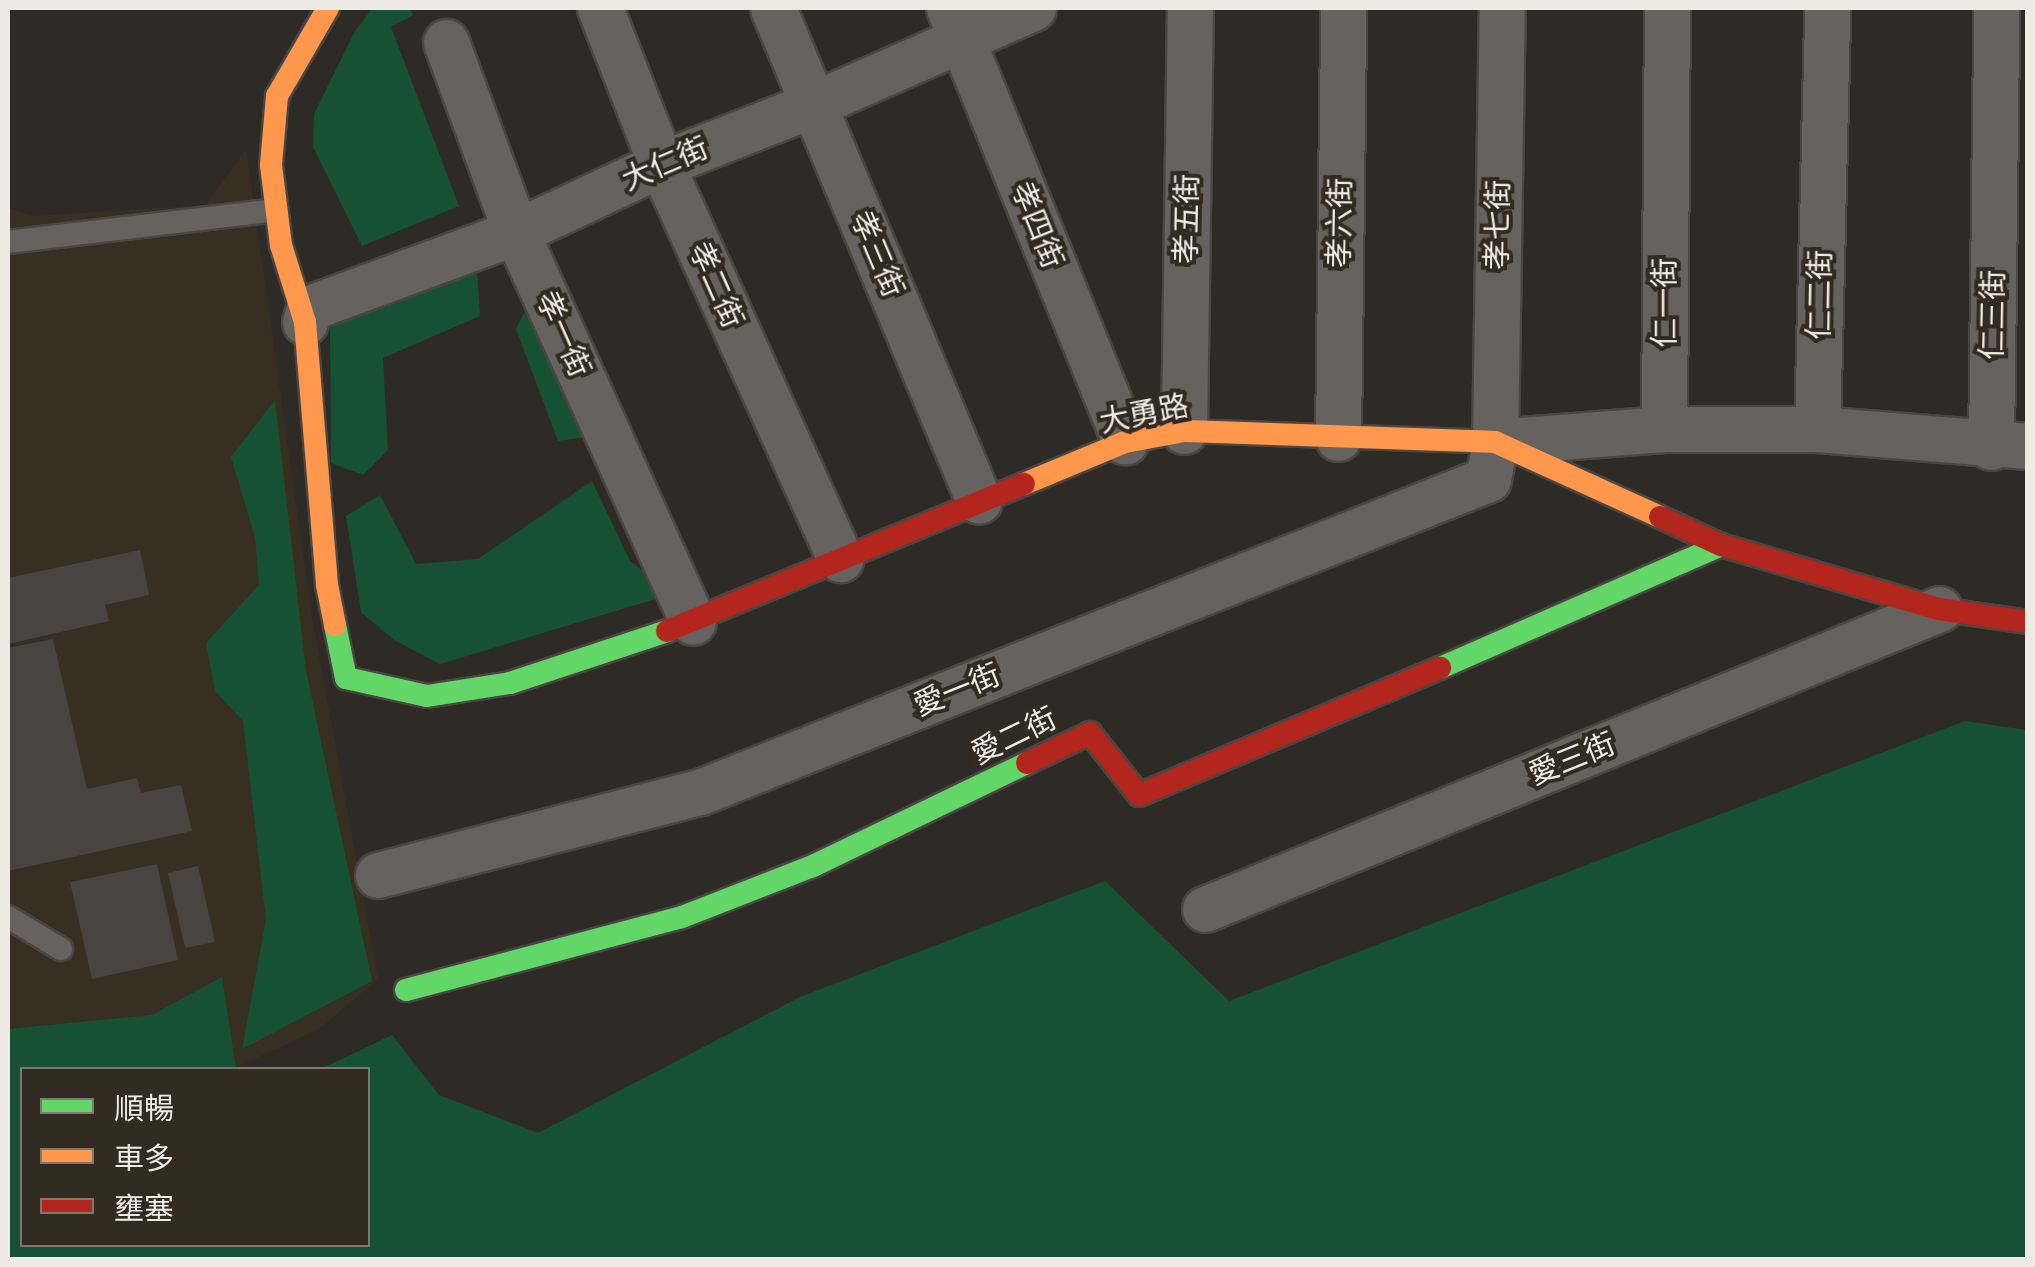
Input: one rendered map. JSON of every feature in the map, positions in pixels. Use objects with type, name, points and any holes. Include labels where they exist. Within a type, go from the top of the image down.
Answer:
[{"type":"street","points":[[305,322],[281,244],[276,210],[271,165],[276,96],[328,8]]},
{"type":"street","name":"孝二街","points":[[600,8],[661,164],[840,559]]},
{"type":"street","name":"孝三街","points":[[773,8],[979,500]]},
{"type":"street","name":"大仁街","points":[[305,322],[309,308],[516,232],[661,164],[814,104],[956,24],[1032,8]]},
{"type":"street","name":"孝五街","points":[[1184,431],[1190,8]]},
{"type":"street","name":"孝六街","points":[[1338,438],[1343,8]]},
{"type":"street","name":"孝七街","points":[[1496,442],[1502,8]]},
{"type":"street","name":"仁一街","points":[[1664,428],[1668,8]]},
{"type":"street","name":"仁二街","points":[[1817,429],[1827,8]]},
{"type":"street","name":"仁三街","points":[[1817,429],[2009,447],[1996,8]]},
{"type":"street","name":"孝四街","points":[[956,24],[1125,442]]},
{"type":"street","name":"孝一街","points":[[446,42],[516,232],[693,622]]},
{"type":"street","name":"大勇路","points":[[305,322],[327,585],[346,678],[427,696],[510,683],[693,622],[1125,442],[1184,431],[1496,442],[1720,546],[1808,567],[1940,609],[2028,622]]},
{"type":"street","points":[[1496,442],[1664,428],[1817,429]]},
{"type":"street","name":"愛一街","points":[[378,876],[700,792],[1488,479],[1496,442]]},
{"type":"street","name":"愛二街","points":[[406,990],[682,917],[814,866],[1090,733],[1140,795],[1638,585],[1720,546]]},
{"type":"street","name":"愛三街","points":[[1206,909],[1940,609]]},
{"type":"lane","points":[[8,242],[276,210]]},
{"type":"lane","points":[[8,917],[60,949]]},
{"type":"shaded area","points":[[246,149],[312,617],[378,979],[319,1029],[236,1067],[20,1067],[8,1084],[8,208],[32,216],[206,205]]},
{"type":"green space","points":[[373,8],[410,8],[413,15],[391,27],[459,206],[362,246],[313,147],[314,114],[355,31]]},
{"type":"green space","points":[[476,256],[480,316],[383,358],[388,450],[363,475],[331,463],[330,328]]},
{"type":"green space","points":[[531,299],[586,437],[558,441],[516,329]]},
{"type":"green space","points":[[275,400],[306,671],[372,981],[242,1049],[266,920],[243,721],[215,691],[206,643],[259,585],[255,537],[231,457]]},
{"type":"green space","points":[[592,481],[630,561],[672,594],[440,664],[394,640],[361,612],[346,516],[380,495],[416,564],[478,559]]},
{"type":"green space","points":[[1965,721],[2027,730],[2027,1259],[8,1259],[8,1029],[152,1015],[222,977],[236,1067],[20,1067],[20,1247],[370,1247],[370,1067],[325,1067],[392,1035],[439,1095],[538,1133],[800,997],[1105,881],[1229,1001]]},
{"type":"building","points":[[140,550],[149,595],[105,605],[109,621],[8,644],[8,578]]},
{"type":"building","points":[[53,639],[87,789],[137,778],[141,793],[181,785],[192,831],[8,871],[8,648]]},
{"type":"building","points":[[157,864],[178,960],[92,979],[70,882]]},
{"type":"building","points":[[198,866],[215,942],[185,948],[168,873]]},
{"type":"traffic: fast","points":[[1440,668],[1721,545]]},
{"type":"traffic: fast","points":[[335,625],[346,678],[427,696],[510,683],[667,631]]},
{"type":"traffic: fast","points":[[406,990],[682,917],[813,866],[1027,763]]},
{"type":"traffic: slow","points":[[328,8],[277,96],[271,165],[281,245],[305,322],[327,585],[335,625]]},
{"type":"traffic: slow","points":[[1024,484],[1125,442],[1184,431],[1495,442],[1660,517]]},
{"type":"traffic: jam","points":[[667,631],[1024,484]]},
{"type":"traffic: jam","points":[[1660,517],[1721,545],[1939,609],[2028,622]]},
{"type":"traffic: jam","points":[[1027,763],[1090,733],[1139,795],[1440,668]]}]
